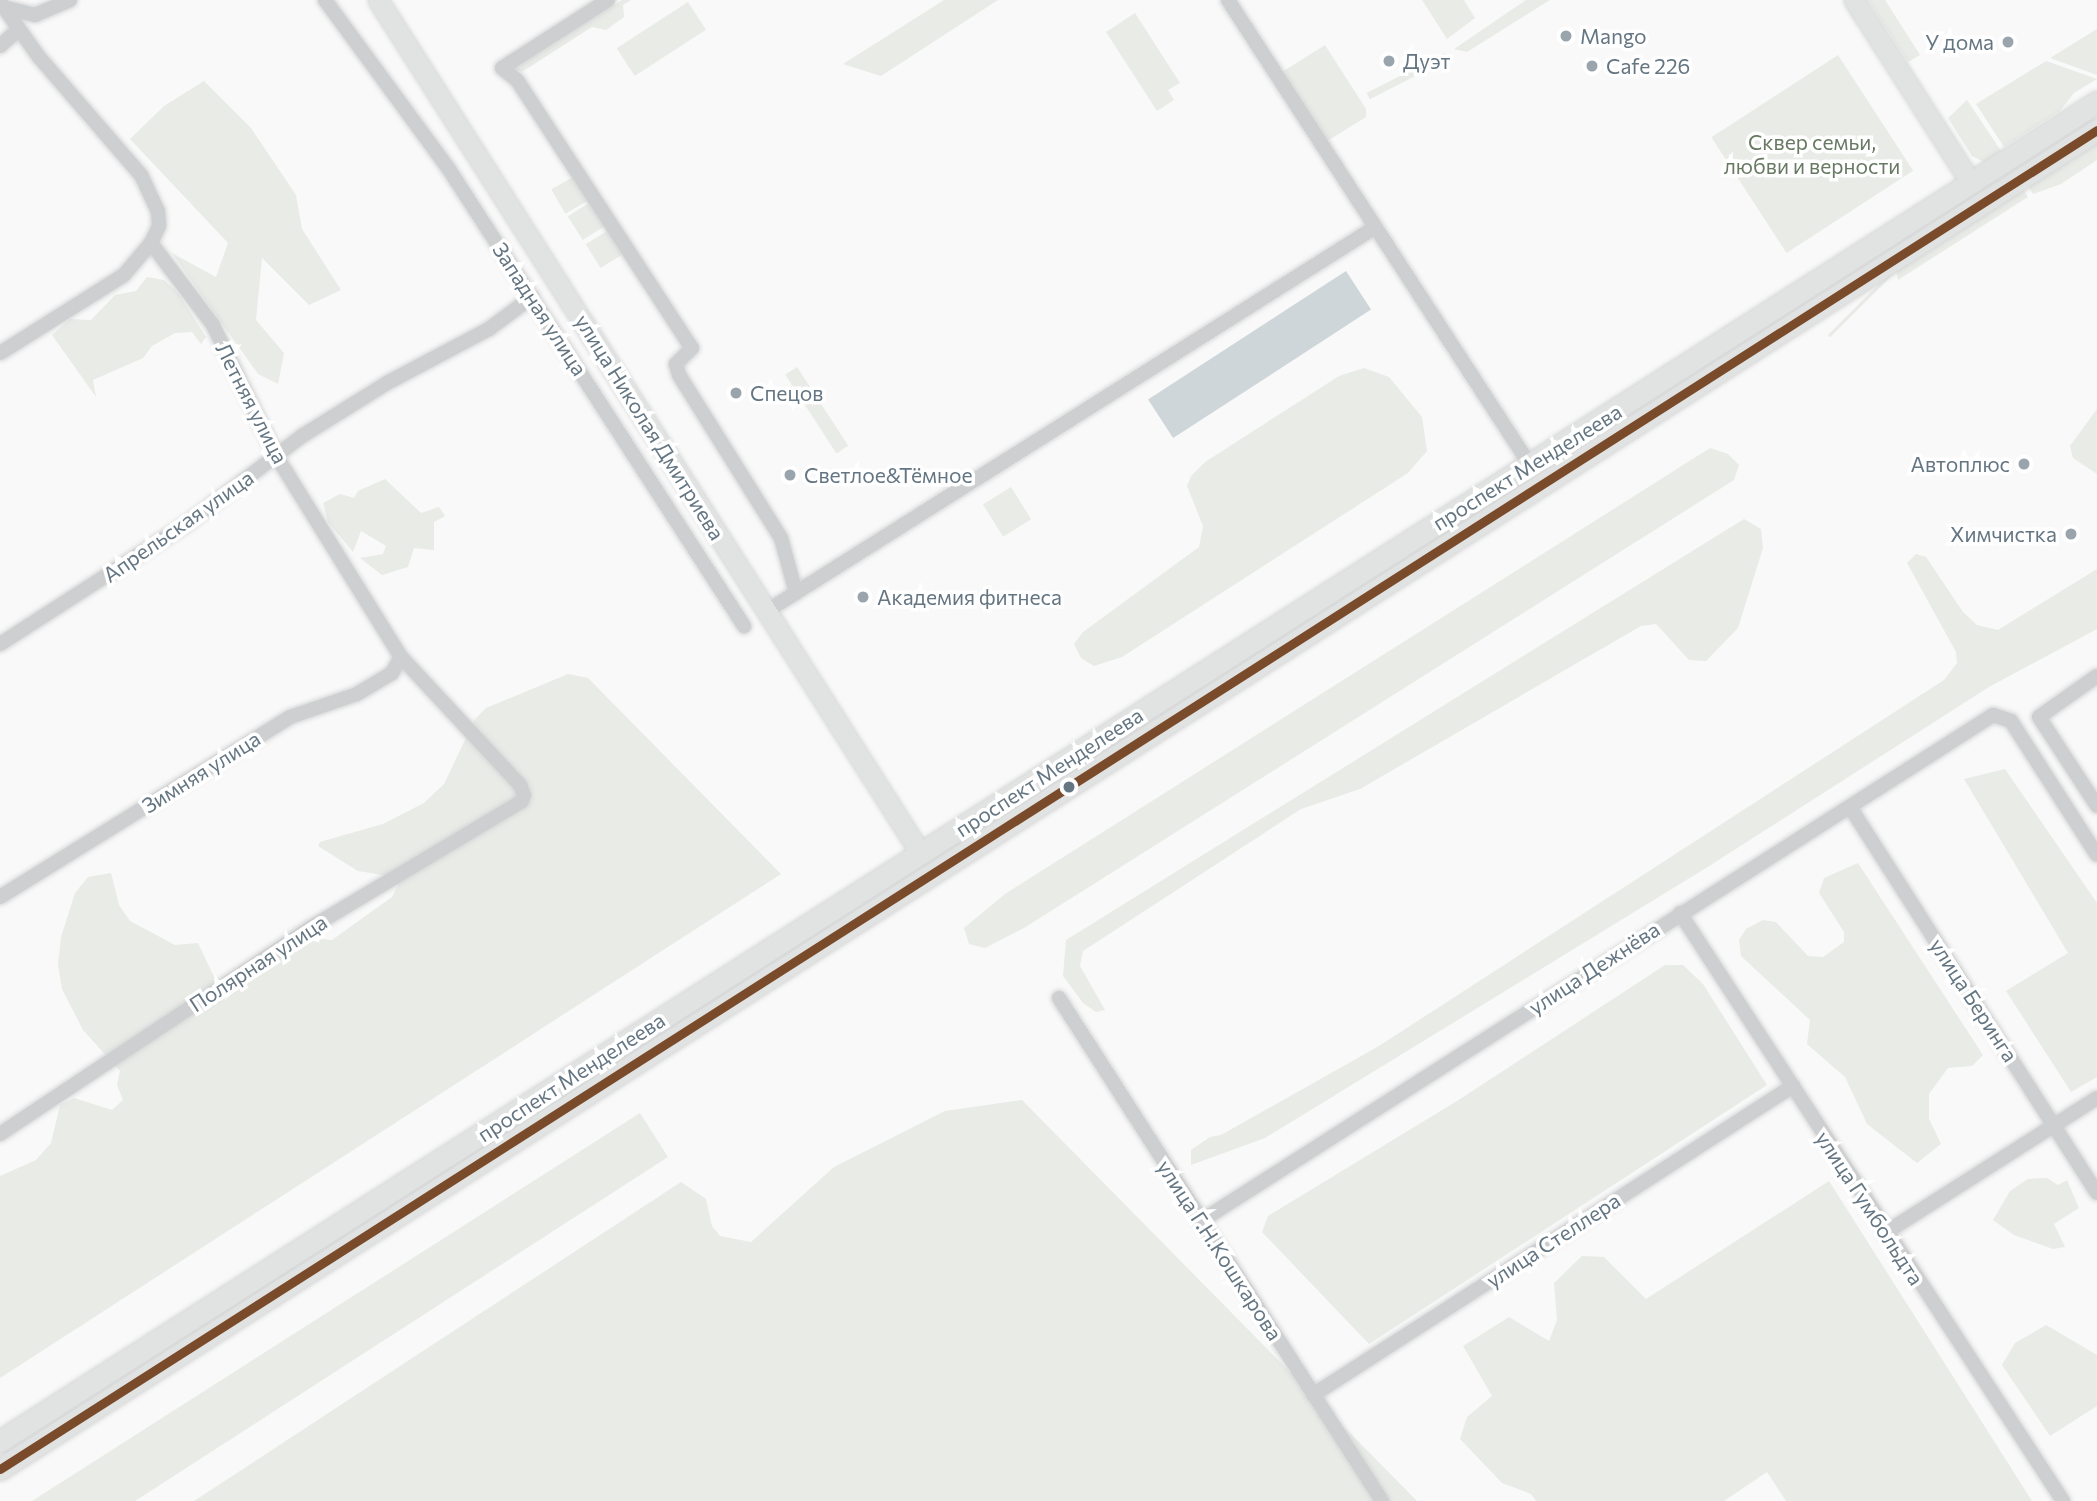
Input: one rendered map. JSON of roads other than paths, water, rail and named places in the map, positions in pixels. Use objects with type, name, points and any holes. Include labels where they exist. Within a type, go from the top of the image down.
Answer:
[{"type":"main road","name":"улица Николая Дмитриева","points":[[378,0],[921,854]]},
{"type":"main road","points":[[1854,0],[1983,203]]},
{"type":"main road","name":"проспект Менделеева","points":[[0,1441],[2097,102]]},
{"type":"main road","name":"проспект Менделеева","points":[[0,1469],[2097,130]]},
{"type":"main road","points":[[1785,302],[1798,322]]},
{"type":"street","points":[[2,5],[35,15],[70,0]]},
{"type":"street","name":"Западная улица","points":[[326,0],[450,171],[744,626]]},
{"type":"street","points":[[608,0],[502,68],[517,79],[692,348],[676,365],[679,375],[781,538],[796,593]]},
{"type":"street","points":[[1228,0],[1530,465]]},
{"type":"street","points":[[0,353],[124,275],[151,243],[159,226],[158,211],[141,175],[18,30],[2,5]]},
{"type":"street","points":[[0,46],[18,30]]},
{"type":"street","points":[[767,611],[1374,228]]},
{"type":"street","name":"Летняя улица","points":[[151,243],[213,325],[277,457],[401,657],[520,785],[522,801]]},
{"type":"street","name":"Апрельская улица","points":[[0,645],[189,522],[366,396],[489,329],[532,297]]},
{"type":"street","name":"Зимняя улица","points":[[0,897],[290,717],[357,694],[392,673],[401,657]]},
{"type":"street","points":[[2097,676],[2039,717],[2097,806]]},
{"type":"street","name":"улица Дежнёва","points":[[1201,1221],[1988,717],[1999,714],[2011,721],[2097,855]]},
{"type":"street","name":"Полярная улица","points":[[0,1133],[310,928],[522,801]]},
{"type":"street","name":"улица Беринга","points":[[1850,807],[2097,1193]]},
{"type":"street","name":"улица Гумбольдта","points":[[1680,913],[1885,1233],[2063,1501]]},
{"type":"street","name":"улица Г.Н.Кошкарова","points":[[1059,998],[1382,1501]]},
{"type":"street","name":"улица Стеллера","points":[[1313,1395],[1793,1086]]},
{"type":"street","points":[[1885,1233],[2097,1098]]},
{"type":"place","name":"Mango","points":[[1566,36]]},
{"type":"place","name":"У дома","points":[[2008,42]]},
{"type":"place","name":"Дуэт","points":[[1389,61]]},
{"type":"place","name":"Cafe 226","points":[[1592,66]]},
{"type":"place","name":"Спецов","points":[[736,393]]},
{"type":"place","name":"Автоплюс","points":[[2024,464]]},
{"type":"place","name":"Светлое&Тёмное","points":[[790,475]]},
{"type":"place","name":"Химчистка","points":[[2071,534]]},
{"type":"place","name":"Академия фитнеса","points":[[863,597]]},
{"type":"park label","name":"Сквер семьи, любви и верности","points":[[1812,154]]}]
